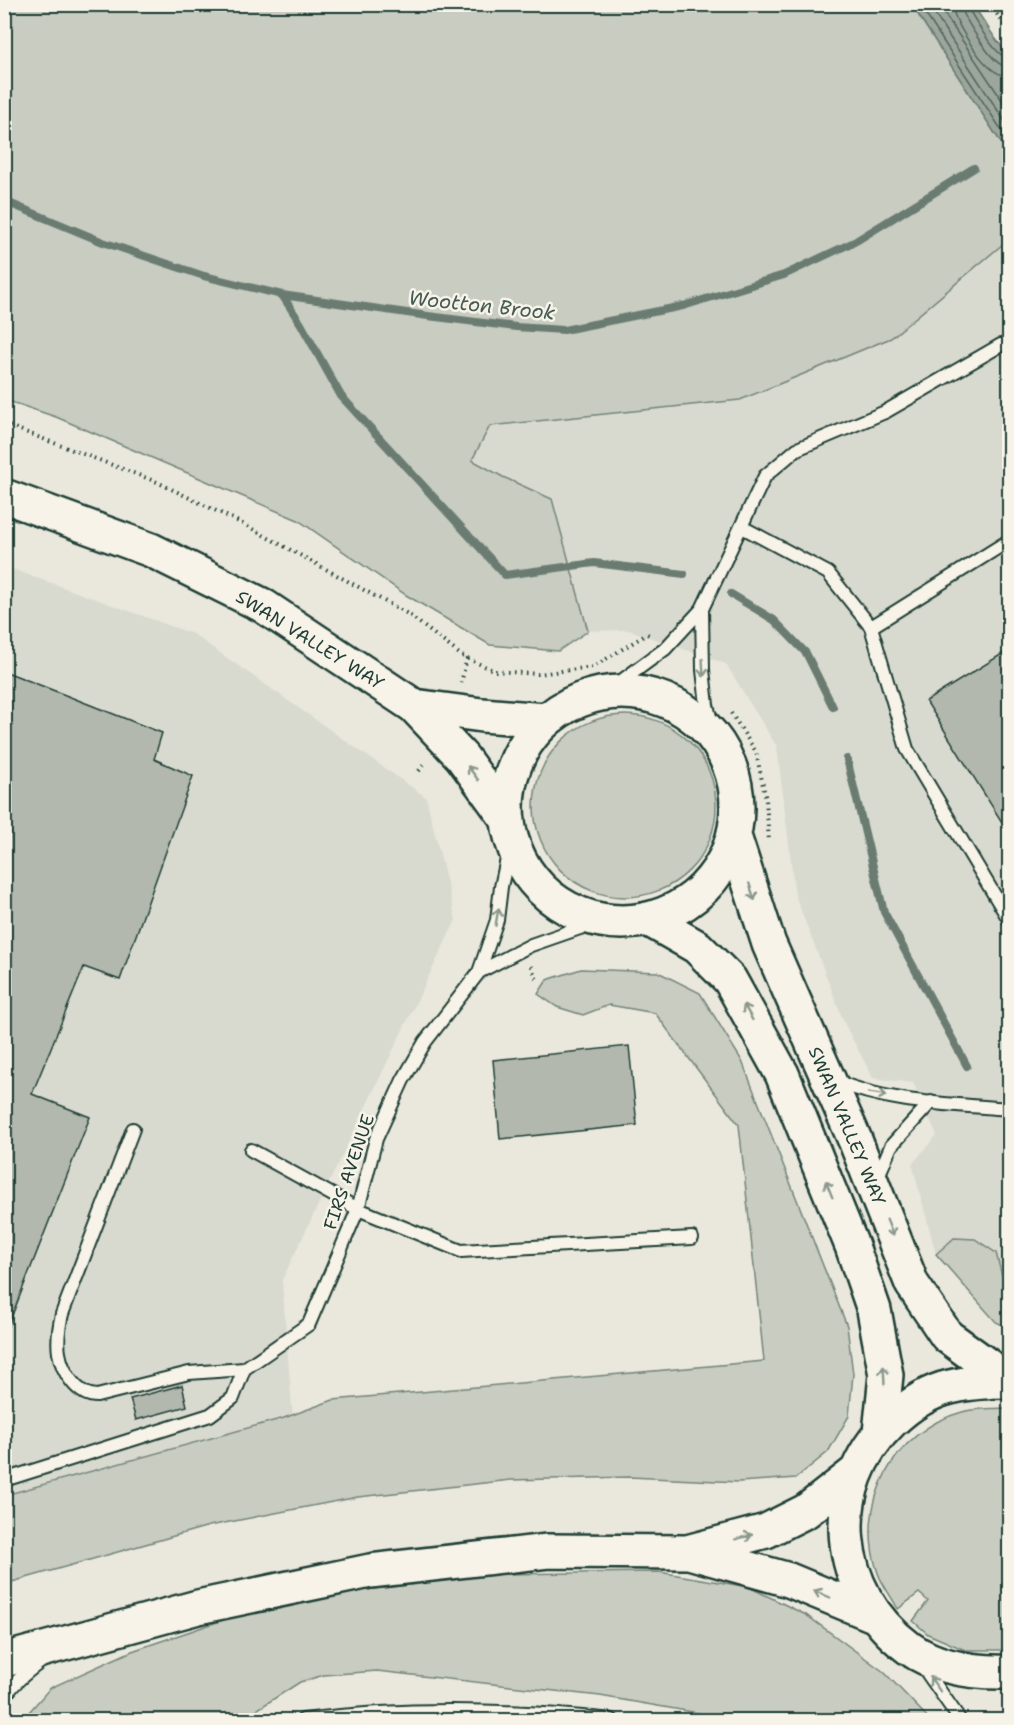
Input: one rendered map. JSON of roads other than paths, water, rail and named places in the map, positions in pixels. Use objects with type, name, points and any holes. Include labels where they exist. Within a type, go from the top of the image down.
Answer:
[{"type":"main road","name":"SWAN VALLEY WAY","points":[[4,496],[151,550],[262,605],[414,706],[462,757],[510,830]]},
{"type":"main road","points":[[637,692],[669,701],[697,718],[715,737],[733,771],[738,803],[734,836],[721,868],[699,894],[670,912],[648,919],[603,920],[574,912],[547,894],[525,869],[510,830],[507,800],[511,775],[524,745],[546,720],[573,702],[604,693],[637,692]]},
{"type":"main road","name":"SWAN VALLEY WAY","points":[[414,706],[546,720]]},
{"type":"main road","name":"SWAN VALLEY WAY","points":[[734,836],[769,944],[874,1188],[912,1284],[947,1336],[1010,1382]]},
{"type":"main road","points":[[648,919],[698,947],[730,980],[782,1074],[852,1246],[874,1310],[886,1375],[880,1433]]},
{"type":"main road","points":[[1010,1382],[979,1381],[949,1387],[920,1399],[872,1442],[856,1472],[846,1509],[846,1547],[856,1584],[876,1616],[909,1648],[940,1664],[974,1672],[1010,1672]]},
{"type":"main road","points":[[687,1552],[766,1531],[806,1511],[856,1472]]},
{"type":"main road","points":[[4,1660],[70,1644],[198,1607],[370,1571],[548,1551],[687,1552],[789,1580],[876,1616]]},
{"type":"lane","points":[[604,693],[665,650],[702,609],[765,476],[797,449],[885,412],[1001,345],[1010,344]]},
{"type":"lane","points":[[742,527],[828,573],[871,627],[907,749],[1010,921]]},
{"type":"lane","points":[[871,627],[1010,540]]},
{"type":"lane","points":[[702,609],[703,670],[707,705],[715,737]]},
{"type":"lane","name":"FIRS AVENUE","points":[[244,1369],[309,1324],[358,1209],[376,1139],[403,1080],[425,1042],[478,972],[497,920],[510,830]]},
{"type":"lane","name":"FIRS AVENUE","points":[[478,972],[531,945],[603,920]]},
{"type":"lane","points":[[827,1077],[860,1092],[931,1102],[1010,1109]]},
{"type":"lane","points":[[874,1188],[891,1146],[931,1102]]},
{"type":"lane","points":[[4,1480],[210,1415],[233,1398],[244,1369],[189,1373],[97,1396],[89,1396],[76,1386],[66,1372],[59,1354],[58,1334],[62,1314],[133,1129]]},
{"type":"lane","points":[[251,1150],[358,1209],[461,1251],[692,1238]]},
{"type":"lane","points":[[4,1698],[9,1690],[33,1667],[70,1644]]},
{"type":"lane","points":[[909,1648],[958,1720]]},
{"type":"lane","points":[[303,1720],[349,1714],[612,1720]]},
{"type":"water","points":[[912,5],[973,5],[1009,56],[1009,155]]},
{"type":"waterway","name":"Wootton Brook","points":[[4,201],[103,242],[204,276],[282,295],[516,327],[564,330],[683,306],[784,275],[856,241],[974,168]]},
{"type":"waterway","points":[[282,295],[341,396],[505,575],[594,563],[684,574]]},
{"type":"waterway","points":[[731,594],[774,620],[806,653],[833,707]]},
{"type":"waterway","points":[[847,759],[884,912],[967,1066]]}]
